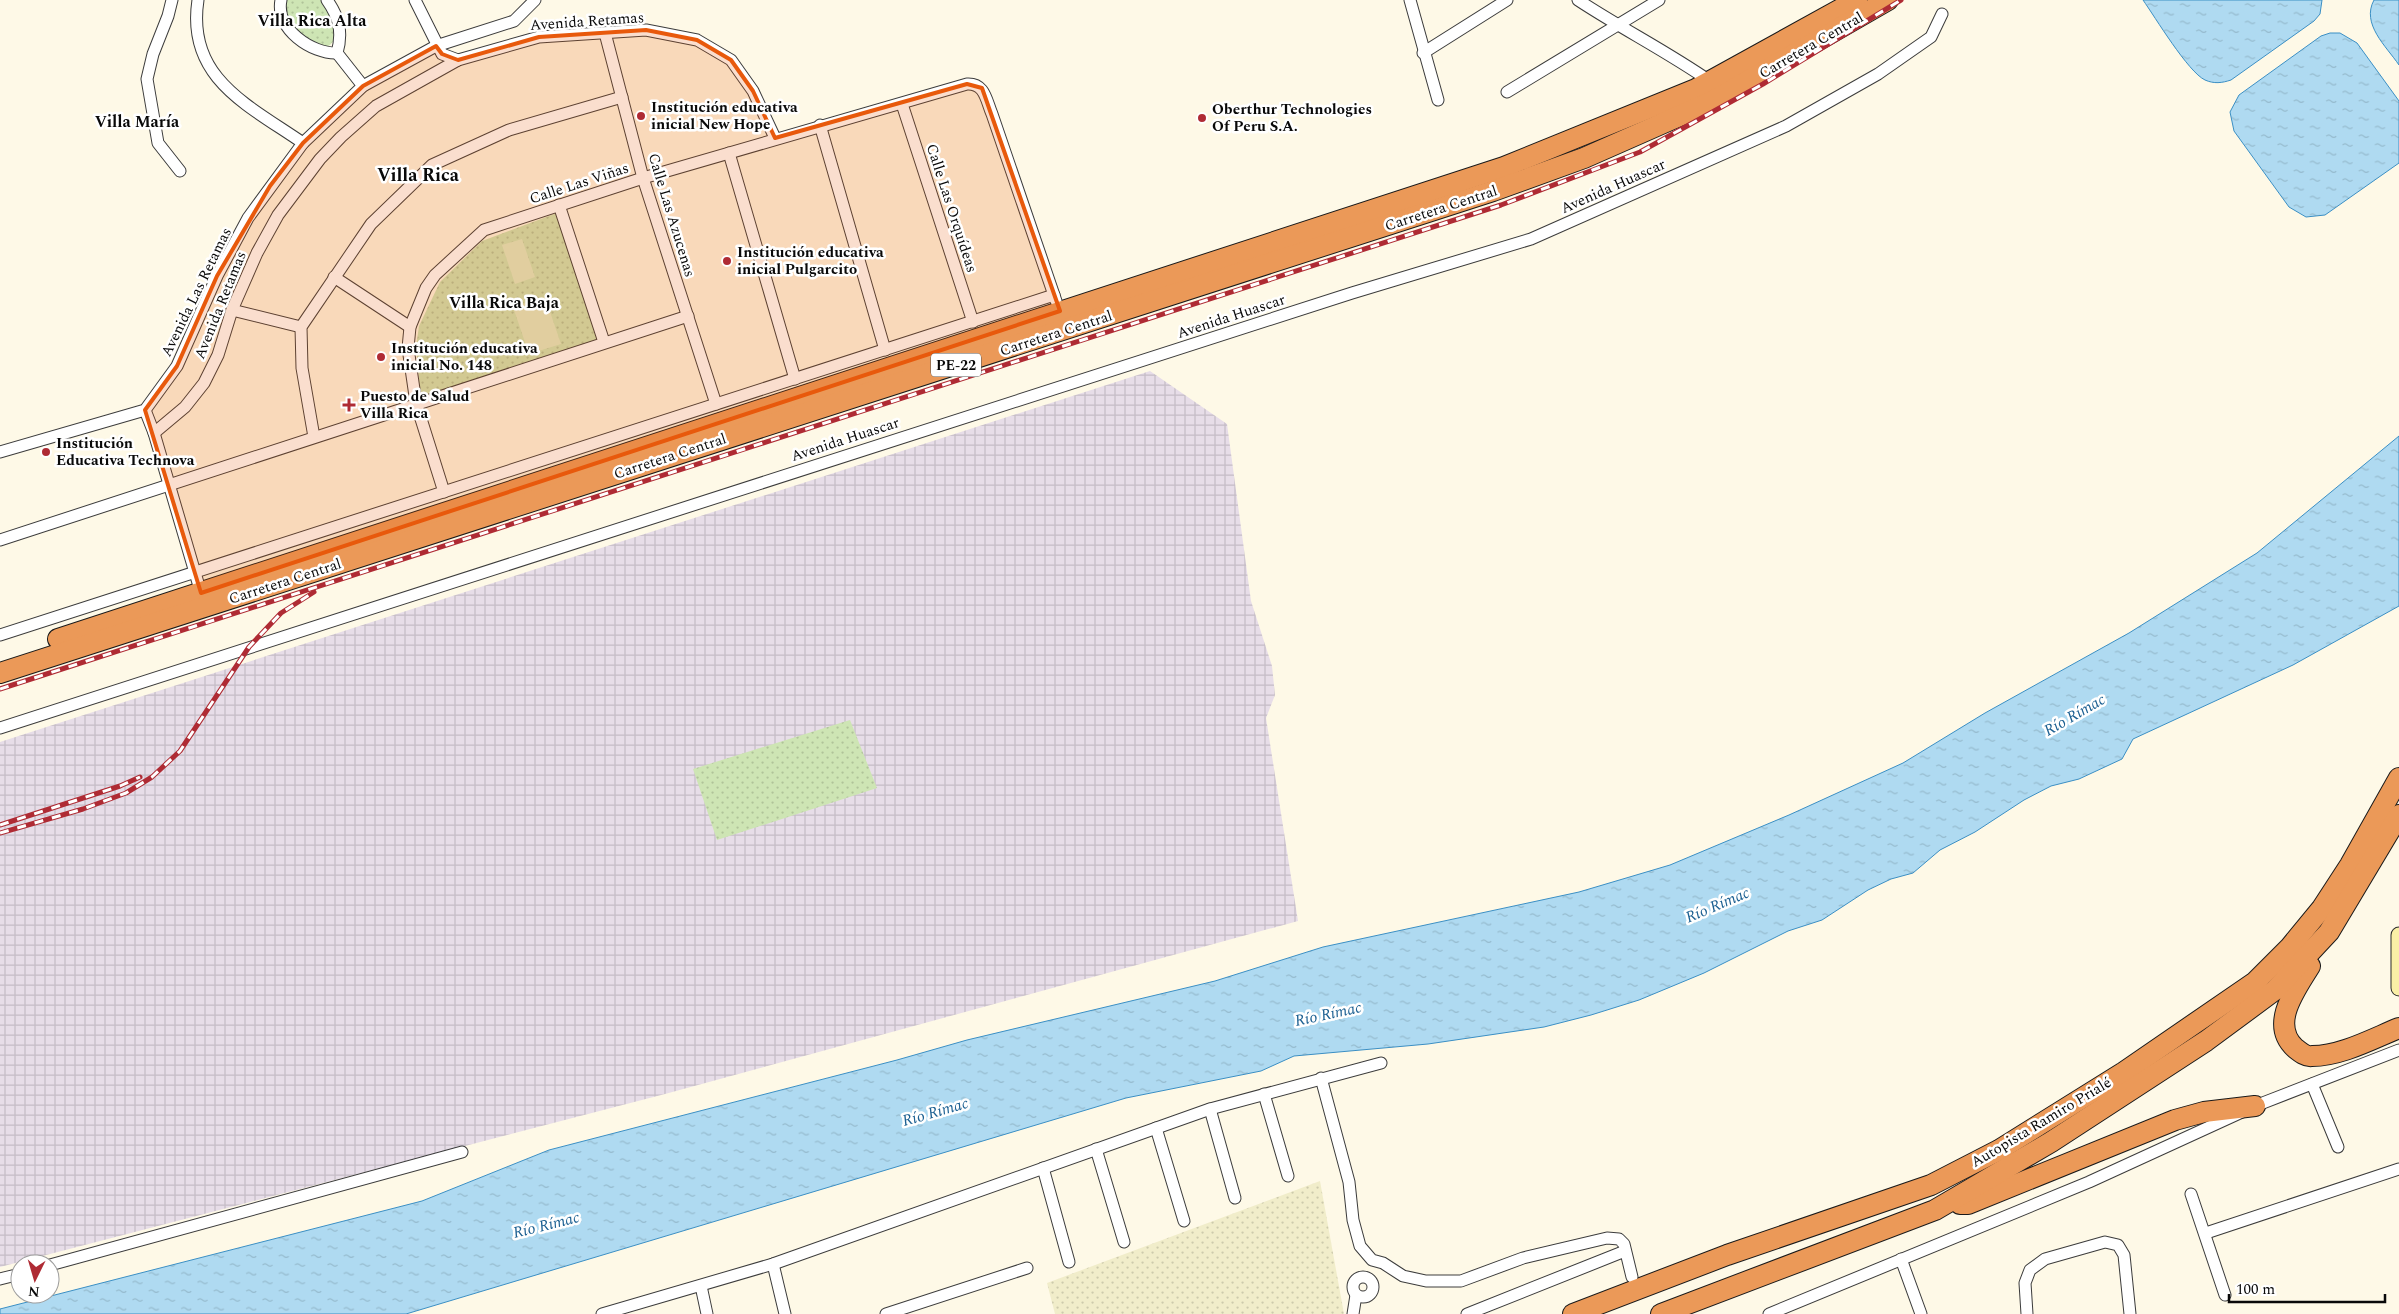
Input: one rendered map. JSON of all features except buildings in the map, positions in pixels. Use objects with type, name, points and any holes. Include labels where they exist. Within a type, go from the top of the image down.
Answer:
[{"type":"highway","name":"Carretera Central","points":[[0,672],[980,339],[1057,303],[1495,170],[1711,82],[1857,0]]},
{"type":"highway","name":"Carretera Central","points":[[0,658],[980,339],[1493,191],[1584,158],[1711,102],[1888,0]]},
{"type":"highway","name":"Autopista Ramiro Prialé","points":[[1573,1314],[1728,1255],[1931,1185],[1999,1150],[2124,1072],[2254,982],[2290,947],[2322,908],[2350,865],[2399,778]]},
{"type":"highway","name":"Autopista Ramiro Prialé","points":[[1661,1314],[1935,1210],[2058,1138],[2248,1013],[2275,990],[2330,932],[2399,815]]},
{"type":"highway","points":[[2330,932],[2288,1004],[2284,1022],[2286,1036],[2292,1045],[2310,1057],[2328,1054],[2399,1028]]},
{"type":"highway","points":[[1945,1203],[1968,1204],[2174,1120],[2204,1112],[2255,1106]]},
{"type":"street","points":[[172,0],[168,16],[152,54],[147,79],[158,143],[180,171]]},
{"type":"street","points":[[198,0],[195,18],[205,63],[231,94],[303,143]]},
{"type":"street","points":[[280,0],[281,12],[286,25],[297,37],[311,49],[326,53],[337,53]]},
{"type":"street","points":[[327,0],[337,16],[340,33],[337,53],[363,86]]},
{"type":"street","points":[[416,0],[436,46],[442,54],[458,60]]},
{"type":"street","name":"Avenida Las Retamas","points":[[145,410],[177,366],[217,276],[248,218],[303,143],[363,86],[436,46],[507,25],[514,21],[535,0]]},
{"type":"street","points":[[1410,0],[1423,53],[1438,100]]},
{"type":"street","points":[[1423,53],[1507,0]]},
{"type":"street","points":[[1578,0],[1617,26],[1681,62],[1711,82]]},
{"type":"street","points":[[1507,92],[1659,0]]},
{"type":"street","name":"Avenida Huascar","points":[[0,728],[1352,293],[1531,239],[1786,126],[1878,74],[1931,37],[1942,14]]},
{"type":"street","name":"Avenida Retamas","points":[[154,433],[185,407],[204,383],[218,355],[232,310],[257,253],[278,215],[320,159],[341,137],[376,106],[458,60],[539,37],[646,30],[697,40],[731,60],[753,91],[775,138]]},
{"type":"street","name":"Calle Las Azucenas","points":[[605,33],[643,178],[716,404]]},
{"type":"street","name":"Calle Las Viñas","points":[[444,492],[416,403],[408,348],[410,327],[426,288],[435,275],[484,230],[643,178],[775,138],[902,104],[967,84],[977,85],[982,88],[1057,303]]},
{"type":"street","points":[[314,437],[302,368],[301,327],[371,224],[432,165],[509,130],[622,97]]},
{"type":"street","name":"Calle Las Orquídeas","points":[[902,104],[980,339]]},
{"type":"street","points":[[820,125],[885,350]]},
{"type":"street","points":[[729,153],[796,378]]},
{"type":"street","points":[[559,205],[604,342]]},
{"type":"street","points":[[334,277],[410,327]]},
{"type":"street","points":[[232,310],[301,327]]},
{"type":"street","points":[[0,540],[688,316]]},
{"type":"street","points":[[0,635],[885,350],[980,339]]},
{"type":"street","points":[[0,452],[145,410],[154,433],[201,593]]},
{"type":"street","points":[[2399,935],[2399,988]]},
{"type":"street","points":[[1769,1314],[2089,1182],[2255,1106],[2399,1050]]},
{"type":"street","points":[[602,1314],[632,1310],[773,1264],[1210,1109],[1381,1063]]},
{"type":"street","points":[[1321,1078],[1349,1182],[1353,1220],[1360,1246],[1372,1260],[1383,1263],[1403,1276],[1426,1281],[1461,1280],[1523,1258],[1607,1238],[1619,1239],[1624,1244],[1632,1276]]},
{"type":"street","points":[[2312,1084],[2338,1147]]},
{"type":"street","points":[[1264,1094],[1288,1176]]},
{"type":"street","points":[[1210,1109],[1235,1198]]},
{"type":"street","points":[[1156,1128],[1184,1221]]},
{"type":"street","points":[[1096,1149],[1124,1242]]},
{"type":"street","points":[[60,1263],[462,1152]]},
{"type":"street","points":[[1043,1168],[1069,1262]]},
{"type":"street","points":[[2206,1233],[2399,1169]]},
{"type":"street","points":[[2192,1194],[2225,1295]]},
{"type":"street","points":[[2027,1314],[2025,1283],[2030,1270],[2045,1259],[2105,1242],[2118,1245],[2124,1255],[2130,1314]]},
{"type":"street","points":[[1467,1314],[1625,1251]]},
{"type":"street","points":[[1901,1259],[1922,1314]]},
{"type":"street","points":[[773,1264],[785,1314]]},
{"type":"street","points":[[886,1314],[1027,1268]]},
{"type":"street","points":[[701,1286],[707,1314]]},
{"type":"street","points":[[1353,1314],[1356,1295]]},
{"type":"highlighted area","points":[[646,30],[697,40],[731,60],[753,91],[775,138],[967,84],[982,88],[1060,311],[201,593],[145,410],[177,366],[217,276],[270,186],[303,143],[363,86],[436,46],[442,54],[458,60],[539,37]]},
{"type":"shaded area","points":[[1150,371],[1227,424],[1251,601],[1272,666],[1275,695],[1266,718],[1298,921],[665,1094],[50,1254],[10,1254],[10,1264],[0,1267],[0,742]]},
{"type":"shaded area","points":[[1320,1181],[1344,1314],[1055,1314],[1047,1283]]},
{"type":"green space","points":[[287,0],[322,0],[335,24],[336,37],[333,42],[327,47],[304,38],[290,21],[285,5]]},
{"type":"green space","points":[[557,213],[599,341],[421,399],[416,347],[419,326],[440,282],[482,241]]},
{"type":"green space","points":[[522,239],[535,277],[515,284],[502,245]]},
{"type":"green space","points":[[545,297],[561,344],[529,354],[513,307]]},
{"type":"green space","points":[[850,720],[877,788],[717,840],[693,769]]},
{"type":"water","points":[[2143,0],[2322,0],[2320,14],[2314,21],[2231,80],[2218,83],[2205,80],[2190,67]]},
{"type":"water","points":[[2374,0],[2399,0],[2399,65],[2373,26],[2371,9]]},
{"type":"water","points":[[2330,33],[2340,33],[2357,43],[2399,101],[2399,163],[2325,215],[2306,217],[2289,207],[2234,131],[2230,112],[2239,95],[2321,36]]},
{"type":"water","name":"Río Rímac","points":[[2399,436],[2399,606],[2293,665],[2133,739],[2122,759],[2079,779],[2051,786],[2024,800],[1975,832],[1940,850],[1913,873],[1891,879],[1868,890],[1822,920],[1788,931],[1704,973],[1639,1000],[1544,1027],[1428,1044],[1294,1056],[1261,1071],[1126,1098],[406,1314],[0,1314],[0,1309],[20,1304],[60,1304],[60,1294],[422,1201],[549,1150],[897,1060],[967,1040],[1215,981],[1323,947],[1579,892],[1670,865],[1789,815],[1903,763],[1985,713],[2129,633],[2257,553]]},
{"type":"railway","points":[[0,689],[1501,205],[1640,152],[1763,84],[1901,0]]},
{"type":"railway","points":[[0,833],[83,809],[126,793],[152,777],[180,751],[249,647],[281,613],[314,592]]},
{"type":"railway","points":[[0,825],[120,786],[140,777]]},
{"type":"place","name":"Institución educativa inicial New Hope","points":[[641,116]]},
{"type":"place","name":"Oberthur Technologies Of Peru S.A.","points":[[1202,118]]},
{"type":"place","name":"Institución educativa inicial Pulgarcito","points":[[727,261]]},
{"type":"place","name":"Institución educativa inicial No. 148","points":[[381,357]]},
{"type":"place","name":"Puesto de Salud Villa Rica","points":[[349,405]]},
{"type":"place","name":"Institución Educativa Technova","points":[[46,452]]},
{"type":"district","name":"Villa Rica Alta","points":[[312,20]]},
{"type":"district","name":"Villa María","points":[[137,121]]},
{"type":"district","name":"Villa Rica","points":[[418,175]]},
{"type":"district","name":"Villa Rica Baja","points":[[504,302]]}]
